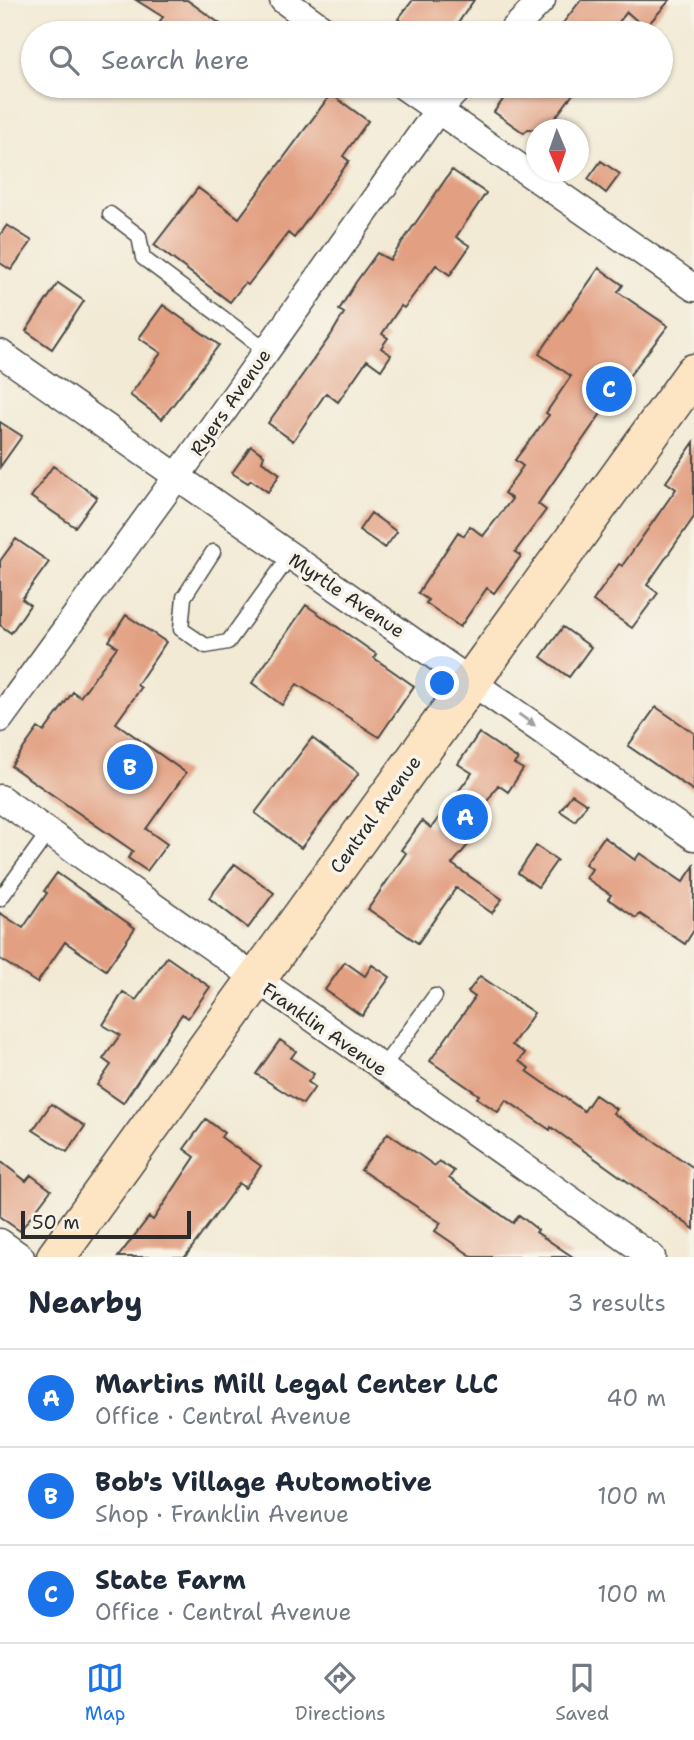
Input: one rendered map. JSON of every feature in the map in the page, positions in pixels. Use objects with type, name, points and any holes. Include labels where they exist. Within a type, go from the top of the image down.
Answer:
[{"type":"main road","name":"Central Avenue","points":[[56,1257],[694,373]]},
{"type":"street","points":[[283,0],[312,21]]},
{"type":"street","points":[[522,21],[542,0]]},
{"type":"street","points":[[420,98],[694,288]]},
{"type":"street","name":"Ryers Avenue","points":[[0,719],[176,478],[438,110],[450,98]]},
{"type":"street","name":"Myrtle Avenue","points":[[0,353],[694,837]]},
{"type":"street","name":"Franklin Avenue","points":[[0,798],[652,1257]]},
{"type":"street","points":[[0,1242],[21,1257]]},
{"type":"lane","points":[[110,214],[139,236],[143,258],[267,351]]},
{"type":"lane","points":[[213,552],[184,597],[181,629],[206,646],[228,642],[290,556]]},
{"type":"lane","points":[[0,899],[48,833]]},
{"type":"lane","points":[[382,1068],[435,996]]},
{"type":"building","points":[[136,0],[187,0],[216,21],[160,21],[163,17]]},
{"type":"building","points":[[413,0],[474,0],[459,21],[398,19]]},
{"type":"building","points":[[581,0],[670,0],[651,21],[637,21],[627,12],[620,21],[565,21]]},
{"type":"building","points":[[328,98],[336,98],[368,121],[343,156],[349,161],[294,238],[288,233],[248,285],[245,283],[230,302],[154,245],[198,188],[239,218]]},
{"type":"building","points":[[504,98],[570,98],[554,119],[526,119],[524,133],[494,112]]},
{"type":"building","points":[[601,161],[620,174],[606,193],[589,178]]},
{"type":"building","points":[[452,170],[486,193],[456,237],[470,246],[450,275],[436,265],[404,308],[401,306],[382,334],[388,338],[381,348],[391,355],[381,370],[367,360],[338,402],[326,393],[293,441],[268,423],[331,335],[344,313],[339,310],[377,253],[390,260]]},
{"type":"building","points":[[7,225],[32,241],[11,270],[0,263],[0,235]]},
{"type":"building","points":[[599,268],[623,285],[618,292],[668,326],[609,402],[538,504],[546,510],[515,552],[521,556],[494,593],[487,588],[460,627],[426,603],[428,600],[418,593],[458,532],[464,536],[470,526],[483,536],[512,499],[504,493],[523,466],[515,460],[549,415],[546,413],[571,376],[539,354]]},
{"type":"building","points":[[58,283],[84,301],[52,349],[26,331]]},
{"type":"building","points":[[163,305],[219,345],[162,419],[130,395],[161,353],[139,338]]},
{"type":"building","points":[[0,422],[22,436],[0,467]]},
{"type":"building","points":[[694,442],[694,517],[647,585],[658,593],[632,628],[593,601],[619,564],[622,566],[676,489],[666,482]]},
{"type":"building","points":[[251,446],[264,455],[262,461],[280,474],[268,492],[251,480],[248,483],[232,473]]},
{"type":"building","points":[[53,466],[97,497],[75,527],[31,497]]},
{"type":"building","points":[[371,513],[397,532],[385,548],[359,530]]},
{"type":"building","points":[[16,539],[49,562],[22,599],[30,605],[11,633],[0,625],[0,561]]},
{"type":"building","points":[[306,605],[376,654],[374,658],[414,686],[379,737],[297,684],[282,705],[252,683]]},
{"type":"building","points":[[126,615],[166,642],[137,685],[141,688],[116,723],[186,773],[146,829],[167,844],[147,871],[128,858],[133,851],[11,766],[38,728],[44,732],[73,692],[80,697],[117,647],[109,641]]},
{"type":"building","points":[[563,627],[591,647],[569,677],[541,657]]},
{"type":"building","points":[[656,707],[694,733],[694,791],[628,746]]},
{"type":"building","points":[[479,733],[518,759],[514,764],[523,769],[508,792],[498,785],[479,814],[488,821],[452,864],[502,899],[492,913],[456,888],[418,943],[368,909],[406,853],[401,850],[422,821],[431,828],[472,773],[458,764]]},
{"type":"building","points":[[312,738],[359,773],[301,848],[255,813]]},
{"type":"building","points":[[572,794],[587,804],[575,821],[560,811]]},
{"type":"building","points":[[604,837],[635,860],[640,853],[683,882],[694,866],[694,930],[685,944],[640,914],[636,918],[608,899],[611,895],[586,878],[592,869],[585,864]]},
{"type":"building","points":[[536,846],[557,860],[538,887],[518,873]]},
{"type":"building","points":[[235,864],[274,893],[248,928],[209,898]]},
{"type":"building","points":[[57,873],[135,928],[106,970],[65,942],[37,983],[0,959],[0,913],[23,928]]},
{"type":"building","points":[[167,957],[210,987],[188,1018],[182,1014],[123,1103],[97,1085],[111,1065],[103,1059],[120,1035],[103,1025],[123,992],[136,1000]]},
{"type":"building","points":[[345,962],[365,976],[372,965],[390,977],[362,1016],[325,990]]},
{"type":"building","points":[[480,976],[534,1013],[512,1045],[525,1053],[519,1061],[529,1068],[527,1071],[584,1111],[595,1095],[616,1109],[613,1113],[694,1168],[694,1229],[551,1127],[550,1130],[506,1100],[498,1112],[477,1098],[479,1095],[430,1061],[475,997],[468,992]]},
{"type":"building","points":[[280,1040],[296,1051],[291,1058],[314,1074],[308,1082],[315,1087],[303,1104],[256,1074]]},
{"type":"building","points":[[51,1104],[85,1126],[67,1152],[33,1130]]},
{"type":"building","points":[[206,1119],[224,1133],[221,1137],[261,1166],[245,1188],[239,1183],[185,1257],[118,1257],[149,1217],[153,1220],[195,1157],[184,1149]]},
{"type":"building","points":[[388,1133],[435,1166],[439,1161],[454,1171],[449,1178],[513,1223],[519,1215],[538,1230],[536,1232],[573,1257],[473,1257],[435,1231],[441,1223],[361,1170]]},
{"type":"building","points":[[0,1161],[26,1181],[31,1175],[51,1190],[20,1231],[0,1217]]},
{"type":"place","name":"State Farm","points":[[609,389]]},
{"type":"place","name":"Bob's Village Automotive","points":[[130,767]]},
{"type":"place","name":"Martins Mill Legal Center LLC","points":[[465,817]]}]
